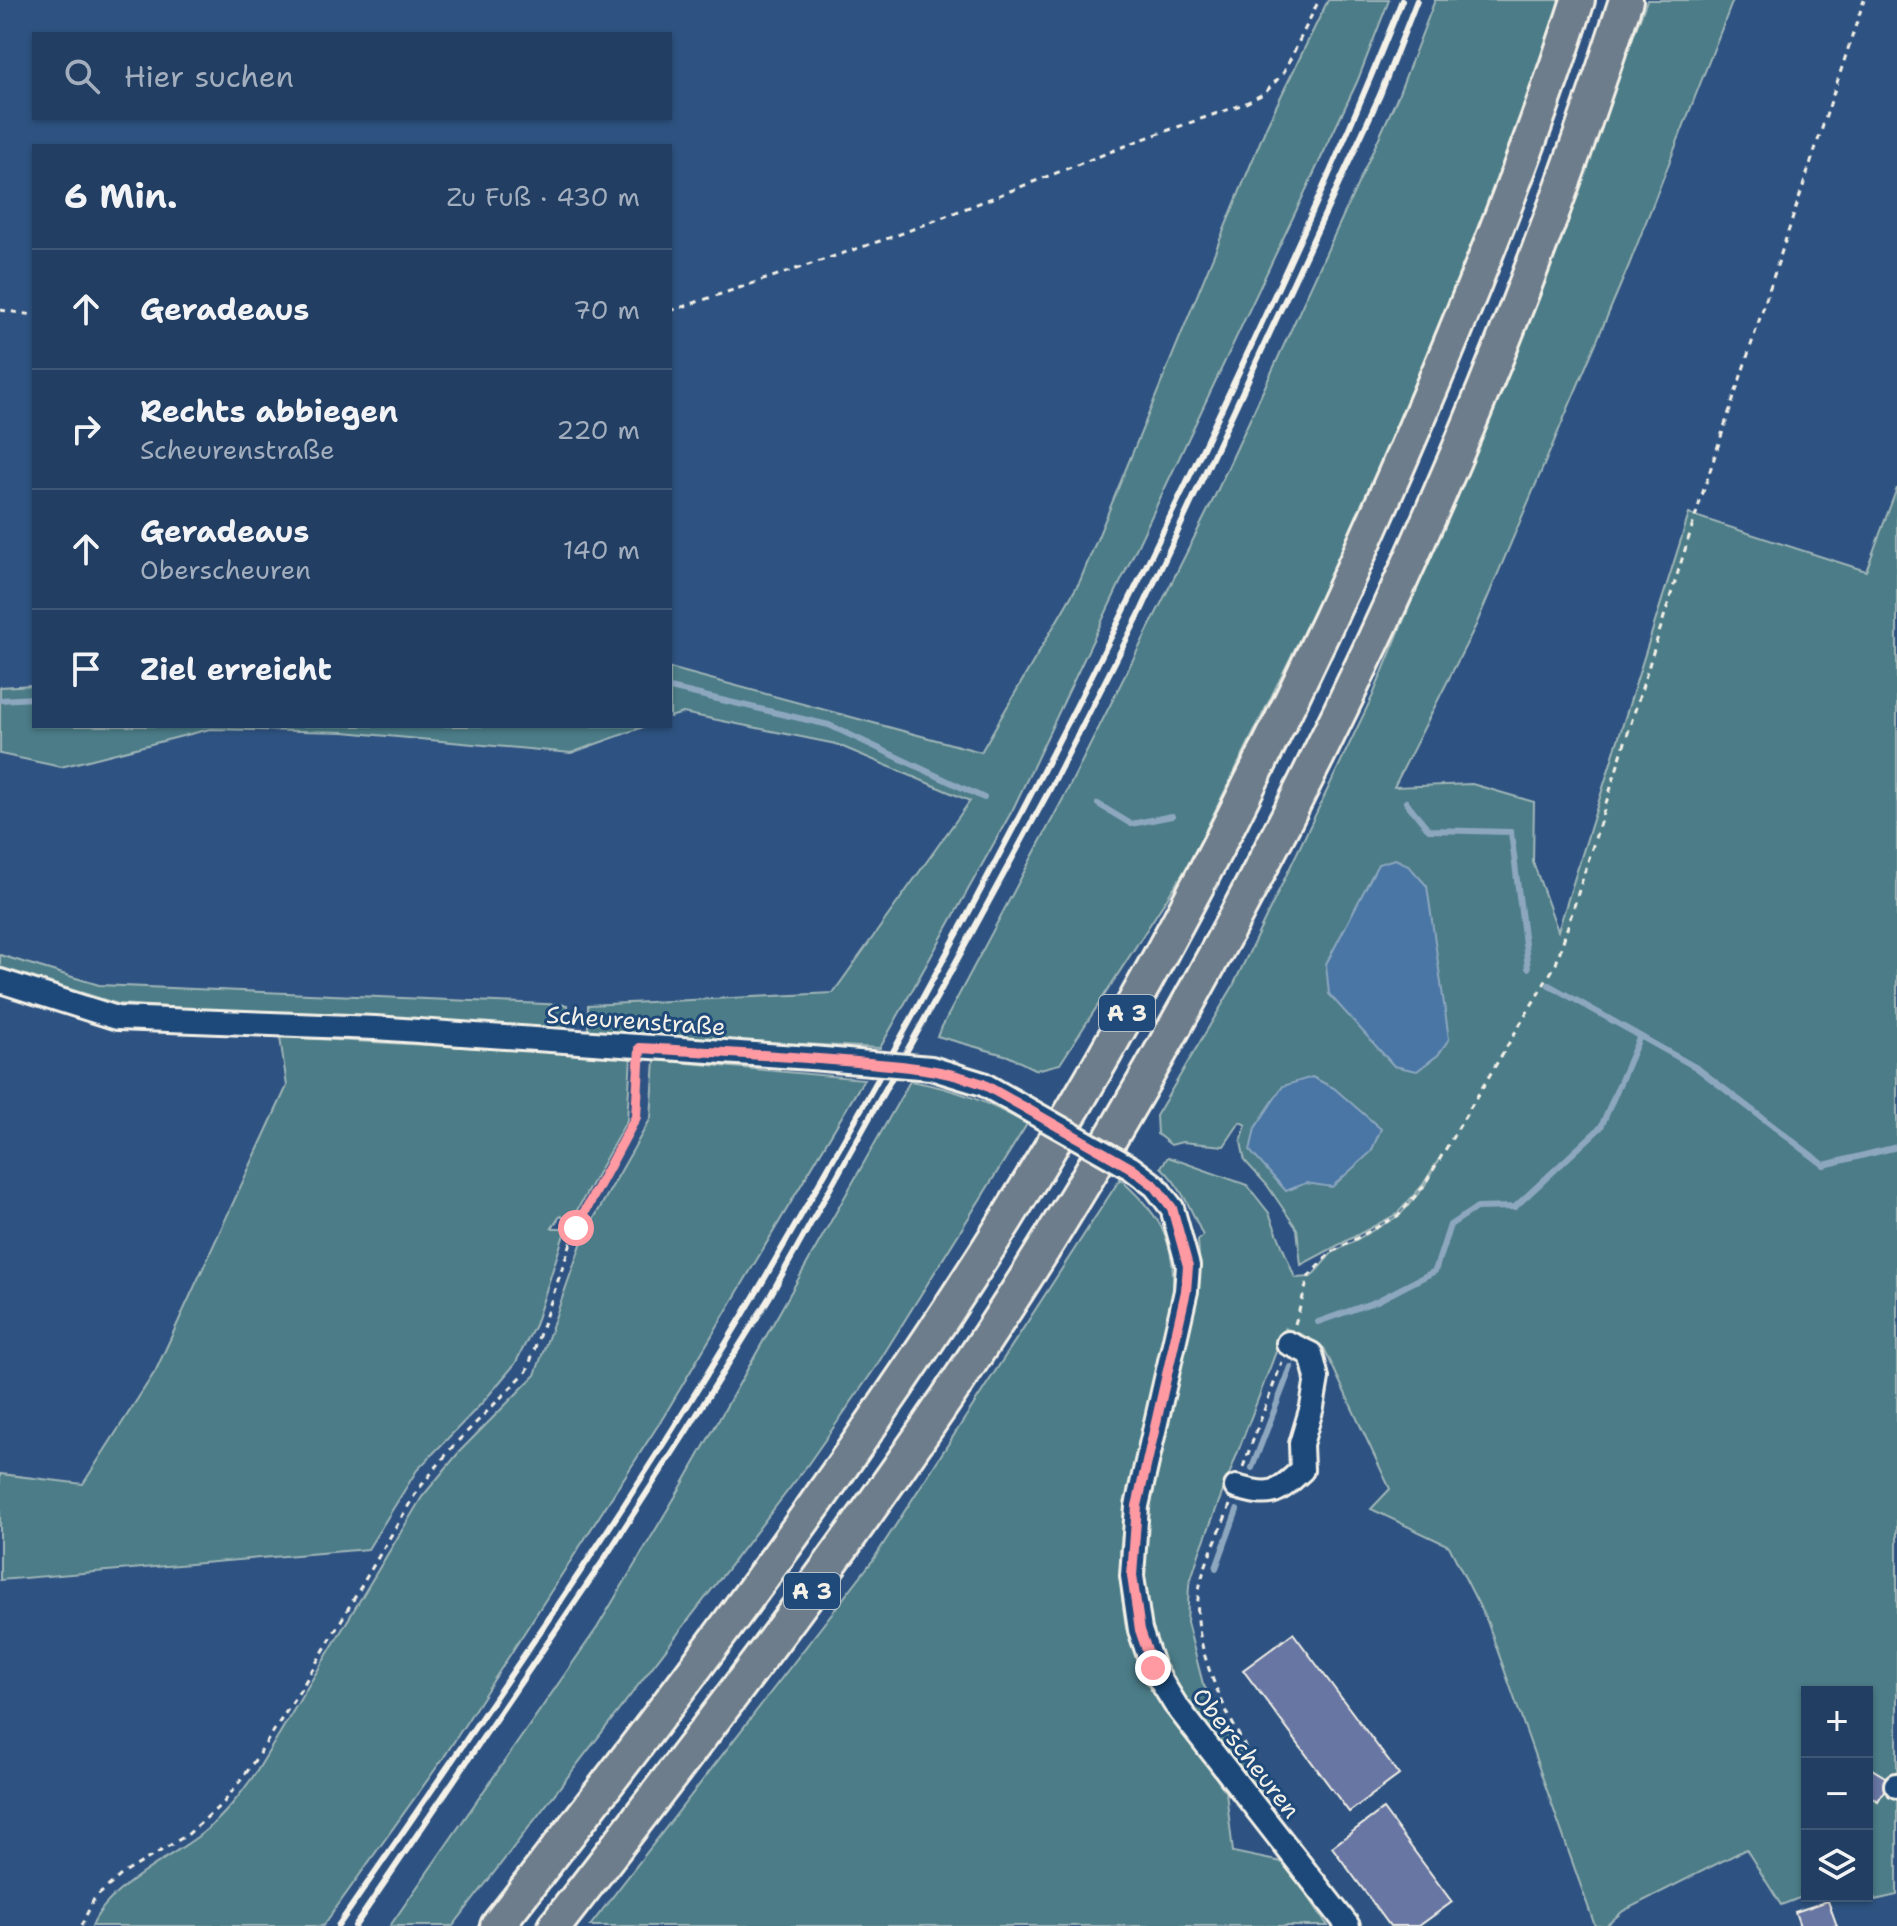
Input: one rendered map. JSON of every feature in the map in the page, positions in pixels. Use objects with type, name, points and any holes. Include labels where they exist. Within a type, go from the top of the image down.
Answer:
[{"type":"highway","name":"A 3","points":[[497,1926],[663,1713],[882,1410],[1006,1220],[1136,999],[1299,687],[1372,529],[1448,351],[1514,183],[1578,0]]},
{"type":"highway","name":"A 3","points":[[555,1926],[812,1591],[921,1435],[1048,1242],[1177,1024],[1260,870],[1341,709],[1414,549],[1506,332],[1557,201],[1626,0]]},
{"type":"street","name":"Scheurenstraße","points":[[0,981],[117,1018],[375,1028],[931,1068],[983,1084],[1131,1168],[1155,1186],[1172,1208],[1188,1266]]},
{"type":"street","name":"Oberscheuren","points":[[1188,1266],[1186,1291],[1137,1506],[1132,1576],[1140,1630],[1153,1668],[1175,1704],[1348,1926]]},
{"type":"street","points":[[1236,1487],[1262,1494],[1282,1488],[1302,1470],[1301,1444],[1317,1378],[1311,1354],[1288,1343]]},
{"type":"path","points":[[672,310],[895,236],[1143,139],[1244,104],[1265,93],[1284,72],[1319,0]]},
{"type":"path","points":[[1267,1787],[1231,1721],[1210,1671],[1197,1618],[1200,1584],[1288,1343],[1309,1276],[1330,1253],[1399,1215],[1423,1187],[1556,964],[1702,495],[1864,0]]},
{"type":"path","points":[[0,310],[32,315]]},
{"type":"path","points":[[81,1926],[94,1899],[112,1883],[187,1835],[224,1802],[301,1689],[417,1491],[454,1445],[527,1371],[576,1228],[636,1117],[640,1048]]},
{"type":"green space","points":[[1328,0],[1389,0],[1357,82],[1013,809],[880,1048],[588,1033],[588,1005],[833,993],[970,801],[836,744],[683,713],[672,716],[672,669],[981,752],[1080,581],[1267,125]]},
{"type":"green space","points":[[1435,0],[1562,0],[1505,181],[1441,334],[1337,563],[1189,864],[1060,1064],[1036,1070],[1008,1056],[937,1036],[1065,795],[1213,500],[1398,96]]},
{"type":"green space","points":[[1647,0],[1733,0],[1629,265],[1476,625],[1394,787],[1472,784],[1534,802],[1533,862],[1558,931],[1689,514],[1866,571],[1897,488],[1897,1895],[1875,1900],[1873,1890],[1873,1686],[1801,1686],[1801,1897],[1781,1905],[1746,1849],[1623,1911],[1606,1926],[1595,1926],[1487,1621],[1449,1546],[1371,1509],[1390,1489],[1324,1348],[1285,1328],[1189,1585],[1187,1622],[1203,1684],[1259,1783],[1263,1794],[1259,1799],[1190,1709],[1152,1635],[1143,1582],[1143,1540],[1197,1295],[1200,1271],[1198,1240],[1203,1236],[1180,1191],[1161,1167],[1168,1157],[1247,1185],[1269,1213],[1295,1278],[1311,1277],[1331,1254],[1400,1215],[1424,1187],[1439,1159],[1422,1186],[1397,1214],[1301,1265],[1297,1229],[1267,1185],[1245,1161],[1241,1142],[1246,1125],[1240,1122],[1224,1146],[1182,1142],[1171,1145],[1157,1134],[1156,1116],[1232,988],[1373,695],[1527,320]]},
{"type":"green space","points":[[32,685],[32,728],[640,728],[571,753],[344,732],[210,729],[61,767],[0,754],[0,687]]},
{"type":"green space","points":[[0,955],[99,985],[567,1005],[565,1032],[118,1004],[0,967]]},
{"type":"green space","points":[[280,1037],[631,1056],[627,1120],[571,1221],[560,1216],[552,1228],[566,1228],[535,1325],[515,1364],[417,1470],[368,1549],[0,1580],[0,1474],[83,1484],[156,1370],[287,1086]]},
{"type":"green space","points":[[655,1060],[864,1079],[664,1416],[444,1757],[323,1926],[92,1926],[100,1912],[124,1887],[200,1835],[238,1797],[257,1771],[422,1497],[460,1451],[535,1375],[584,1236],[651,1118]]},
{"type":"green space","points":[[910,1081],[970,1097],[1027,1124],[875,1368],[806,1467],[453,1926],[390,1926],[597,1628],[681,1487]]},
{"type":"green space","points":[[1120,1179],[1158,1221],[1170,1250],[1173,1284],[1172,1306],[1125,1511],[1120,1551],[1126,1628],[1138,1663],[1157,1696],[1226,1792],[1233,1852],[1286,1863],[1328,1926],[590,1926],[873,1560]]},
{"type":"water","points":[[1395,859],[1408,865],[1427,886],[1449,1039],[1438,1055],[1417,1071],[1394,1066],[1329,994],[1326,964],[1378,864]]},
{"type":"water","points":[[1312,1077],[1334,1088],[1381,1129],[1371,1152],[1332,1187],[1306,1183],[1286,1191],[1250,1151],[1255,1128],[1283,1086]]},
{"type":"building","points":[[1293,1633],[1399,1775],[1349,1812],[1243,1670]]},
{"type":"building","points":[[1873,1770],[1890,1780],[1878,1801],[1873,1798]]},
{"type":"building","points":[[1383,1809],[1452,1902],[1419,1926],[1390,1926],[1332,1847]]},
{"type":"building","points":[[1828,1902],[1837,1926],[1800,1926],[1795,1912]]},
{"type":"waterway","points":[[672,688],[829,725],[984,798]]},
{"type":"waterway","points":[[0,700],[32,698]]},
{"type":"waterway","points":[[1406,802],[1429,830],[1511,832],[1528,968]]},
{"type":"waterway","points":[[1098,804],[1131,824],[1172,816]]},
{"type":"waterway","points":[[1549,985],[1697,1068],[1824,1165],[1897,1147]]},
{"type":"waterway","points":[[1318,1322],[1377,1301],[1435,1271],[1450,1225],[1476,1208],[1515,1207],[1601,1127],[1640,1036]]},
{"type":"waterway","points":[[1252,1468],[1291,1367]]},
{"type":"waterway","points":[[1216,1568],[1237,1510]]},
{"type":"railway","points":[[338,1926],[554,1611],[659,1451],[759,1288],[880,1076],[996,861],[1161,535],[1311,214],[1402,0]]},
{"type":"railway","points":[[355,1926],[601,1564],[686,1432],[769,1298],[938,995],[1050,789],[1141,611],[1380,95],[1417,0]]},
{"type":"route","points":[[576,1228],[636,1117],[640,1048],[811,1058],[931,1068],[956,1074],[983,1084],[1131,1168],[1155,1186],[1172,1208],[1188,1266],[1186,1291],[1137,1506],[1132,1576],[1140,1630],[1153,1668]]}]
